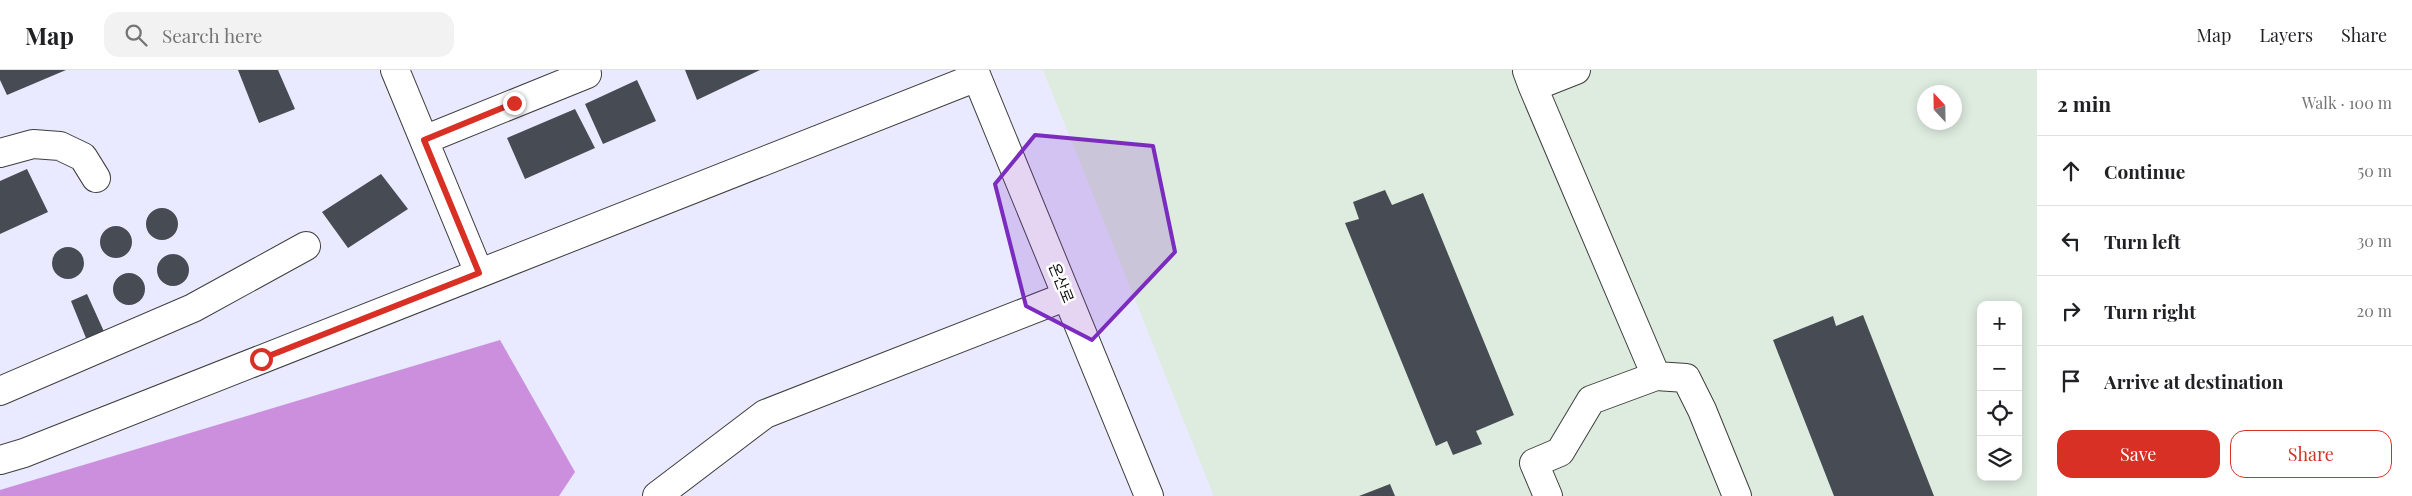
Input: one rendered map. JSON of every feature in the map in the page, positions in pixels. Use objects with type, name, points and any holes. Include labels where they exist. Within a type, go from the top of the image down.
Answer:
[{"type":"street","points":[[395,70],[479,273]]},
{"type":"street","points":[[1576,70],[1530,79],[1656,376]]},
{"type":"street","points":[[424,140],[587,74]]},
{"type":"street","points":[[0,460],[24,453],[976,74]]},
{"type":"street","name":"온산로","points":[[976,74],[1149,496]]},
{"type":"street","points":[[0,153],[34,144],[60,146],[82,157],[96,178]]},
{"type":"street","points":[[0,391],[194,308],[306,246]]},
{"type":"street","points":[[657,496],[765,414],[1067,296]]},
{"type":"street","points":[[1548,496],[1534,463],[1560,452],[1591,400],[1656,376],[1686,378],[1702,410],[1737,496]]},
{"type":"highlighted area","points":[[1035,135],[1153,146],[1175,252],[1092,340],[1026,306],[995,184]]},
{"type":"shaded area","points":[[1043,70],[2037,70],[2037,496],[1214,496]]},
{"type":"shaded area","points":[[500,340],[575,472],[559,496],[0,496],[0,490]]},
{"type":"building","points":[[0,70],[66,70],[7,95],[0,80]]},
{"type":"building","points":[[238,70],[278,70],[295,109],[259,123]]},
{"type":"building","points":[[685,70],[760,70],[697,100]]},
{"type":"building","points":[[637,80],[656,121],[603,144],[585,104]]},
{"type":"building","points":[[575,109],[595,148],[525,179],[507,138]]},
{"type":"building","points":[[27,169],[48,212],[0,234],[0,181]]},
{"type":"building","points":[[381,174],[408,209],[348,248],[322,212]]},
{"type":"building","points":[[1385,190],[1392,205],[1423,193],[1514,415],[1476,431],[1482,444],[1453,455],[1447,441],[1436,446],[1345,223],[1359,219],[1353,202]]},
{"type":"building","points":[[162,208],[174,212],[178,224],[174,236],[162,240],[150,236],[146,224],[150,212]]},
{"type":"building","points":[[116,226],[128,230],[132,242],[128,254],[116,258],[104,254],[100,242],[104,230]]},
{"type":"building","points":[[68,247],[80,251],[84,263],[80,275],[68,279],[56,275],[52,263],[56,251]]},
{"type":"building","points":[[173,254],[185,258],[189,270],[185,282],[173,286],[161,282],[157,270],[161,258]]},
{"type":"building","points":[[129,273],[141,277],[145,289],[141,301],[129,305],[117,301],[113,289],[117,277]]},
{"type":"building","points":[[87,294],[106,336],[88,343],[71,301]]},
{"type":"building","points":[[1863,315],[1934,496],[1834,496],[1773,340],[1833,316],[1836,326]]},
{"type":"building","points":[[1390,484],[1395,496],[1359,496]]},
{"type":"route","points":[[261,359],[479,273],[424,140],[514,103]]}]
